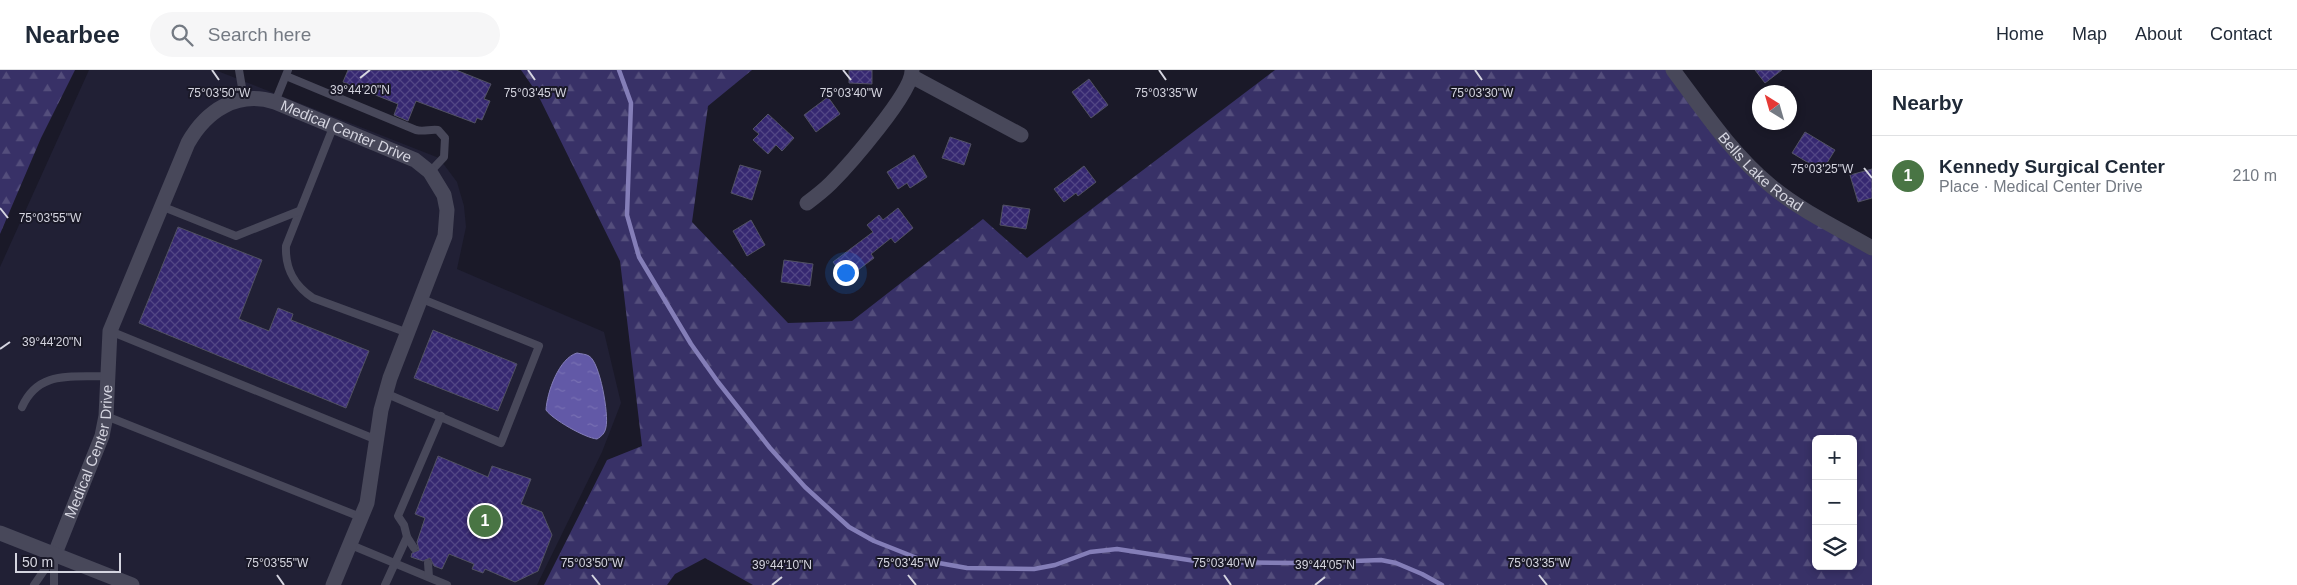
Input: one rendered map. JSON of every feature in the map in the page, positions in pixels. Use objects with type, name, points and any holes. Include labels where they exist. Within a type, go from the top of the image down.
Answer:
[{"type":"street","name":"Bells Lake Road","points":[[1673,70],[1723,136],[1758,175],[1793,202],[1872,248]]},
{"type":"street","points":[[807,203],[839,175],[905,94],[912,74],[1021,134]]},
{"type":"street","name":"Medical Center Drive","points":[[54,556],[99,446],[106,416],[110,331],[188,143],[200,123],[220,107],[244,99],[275,102],[404,154],[430,172],[444,195],[448,223],[441,250],[385,393],[370,488],[363,518],[333,585]]},
{"type":"street","points":[[0,533],[54,556],[132,585]]},
{"type":"lane","points":[[239,70],[244,99]]},
{"type":"lane","points":[[275,102],[287,73],[416,130],[438,130],[445,138],[444,157],[430,172]]},
{"type":"lane","points":[[334,125],[286,246],[285,260],[289,273],[304,292],[313,298],[408,333]]},
{"type":"lane","points":[[161,206],[236,236],[299,211]]},
{"type":"lane","points":[[385,393],[501,443],[540,346],[422,299]]},
{"type":"lane","points":[[110,331],[377,440]]},
{"type":"lane","points":[[22,407],[34,388],[51,379],[108,376]]},
{"type":"lane","points":[[106,416],[363,518]]},
{"type":"lane","points":[[414,548],[398,516],[441,416]]},
{"type":"lane","points":[[385,585],[407,537]]},
{"type":"lane","points":[[351,545],[447,585]]},
{"type":"lane","points":[[34,585],[54,556]]},
{"type":"lane","points":[[54,556],[54,585]]},
{"type":"lane","points":[[428,563],[429,578]]},
{"type":"shaded area","points":[[89,70],[215,70],[439,158],[457,182],[464,206],[466,227],[457,269],[604,332],[621,403],[602,452],[537,585],[0,585],[0,267]]},
{"type":"green space","points":[[0,70],[75,70],[41,138],[0,234]]},
{"type":"green space","points":[[521,70],[752,70],[708,106],[692,222],[788,323],[852,321],[983,219],[1027,258],[1275,70],[1676,70],[1766,187],[1872,253],[1872,585],[753,585],[705,558],[675,574],[667,585],[544,585],[607,460],[642,446],[620,261],[537,93]]},
{"type":"water","points":[[577,353],[588,355],[593,360],[603,389],[607,421],[605,431],[597,439],[569,428],[546,410],[555,377],[565,361]]},
{"type":"building","points":[[348,70],[456,70],[491,84],[484,99],[490,101],[482,120],[477,118],[475,123],[416,101],[408,121],[394,115],[398,104],[343,82]]},
{"type":"building","points":[[849,70],[872,70],[872,84],[849,83]]},
{"type":"building","points":[[1755,70],[1782,70],[1765,83]]},
{"type":"building","points":[[1089,79],[1108,105],[1091,118],[1072,92]]},
{"type":"building","points":[[828,97],[840,114],[816,132],[804,115]]},
{"type":"building","points":[[768,114],[794,138],[782,151],[776,145],[768,154],[753,140],[759,134],[753,129]]},
{"type":"building","points":[[1805,132],[1835,150],[1822,171],[1792,153]]},
{"type":"building","points":[[950,137],[971,144],[964,165],[942,158]]},
{"type":"building","points":[[914,155],[927,177],[910,188],[907,183],[898,189],[887,172]]},
{"type":"building","points":[[740,165],[761,171],[752,200],[731,193]]},
{"type":"building","points":[[1084,166],[1096,182],[1078,196],[1076,193],[1064,202],[1054,189]]},
{"type":"building","points":[[1872,169],[1872,198],[1858,202],[1850,175]]},
{"type":"building","points":[[1003,205],[1030,209],[1026,229],[1000,225]]},
{"type":"building","points":[[898,208],[913,228],[895,243],[891,238],[871,254],[874,258],[846,279],[833,262],[873,232],[867,225],[879,215],[883,220]]},
{"type":"building","points":[[751,220],[765,245],[747,256],[733,231]]},
{"type":"building","points":[[178,227],[262,260],[239,319],[269,331],[278,308],[293,314],[291,320],[369,351],[346,408],[139,323]]},
{"type":"building","points":[[784,260],[813,264],[810,286],[781,282]]},
{"type":"building","points":[[433,330],[517,364],[498,411],[414,378]]},
{"type":"building","points":[[438,456],[488,477],[492,466],[531,479],[521,504],[542,512],[552,535],[538,571],[515,582],[485,569],[483,573],[472,569],[474,564],[449,554],[442,569],[434,566],[430,558],[423,561],[411,557],[412,553],[419,550],[417,542],[425,518],[415,514]]},
{"type":"waterway","points":[[619,70],[631,103],[627,215],[639,257],[691,344],[718,382],[770,448],[805,487],[849,527],[874,541],[922,560],[967,568],[1034,569],[1055,565],[1090,552],[1117,549],[1202,562],[1299,563],[1381,560],[1396,563],[1442,585]]},
{"type":"place","name":"Kennedy Surgical Center","points":[[485,521]]}]
